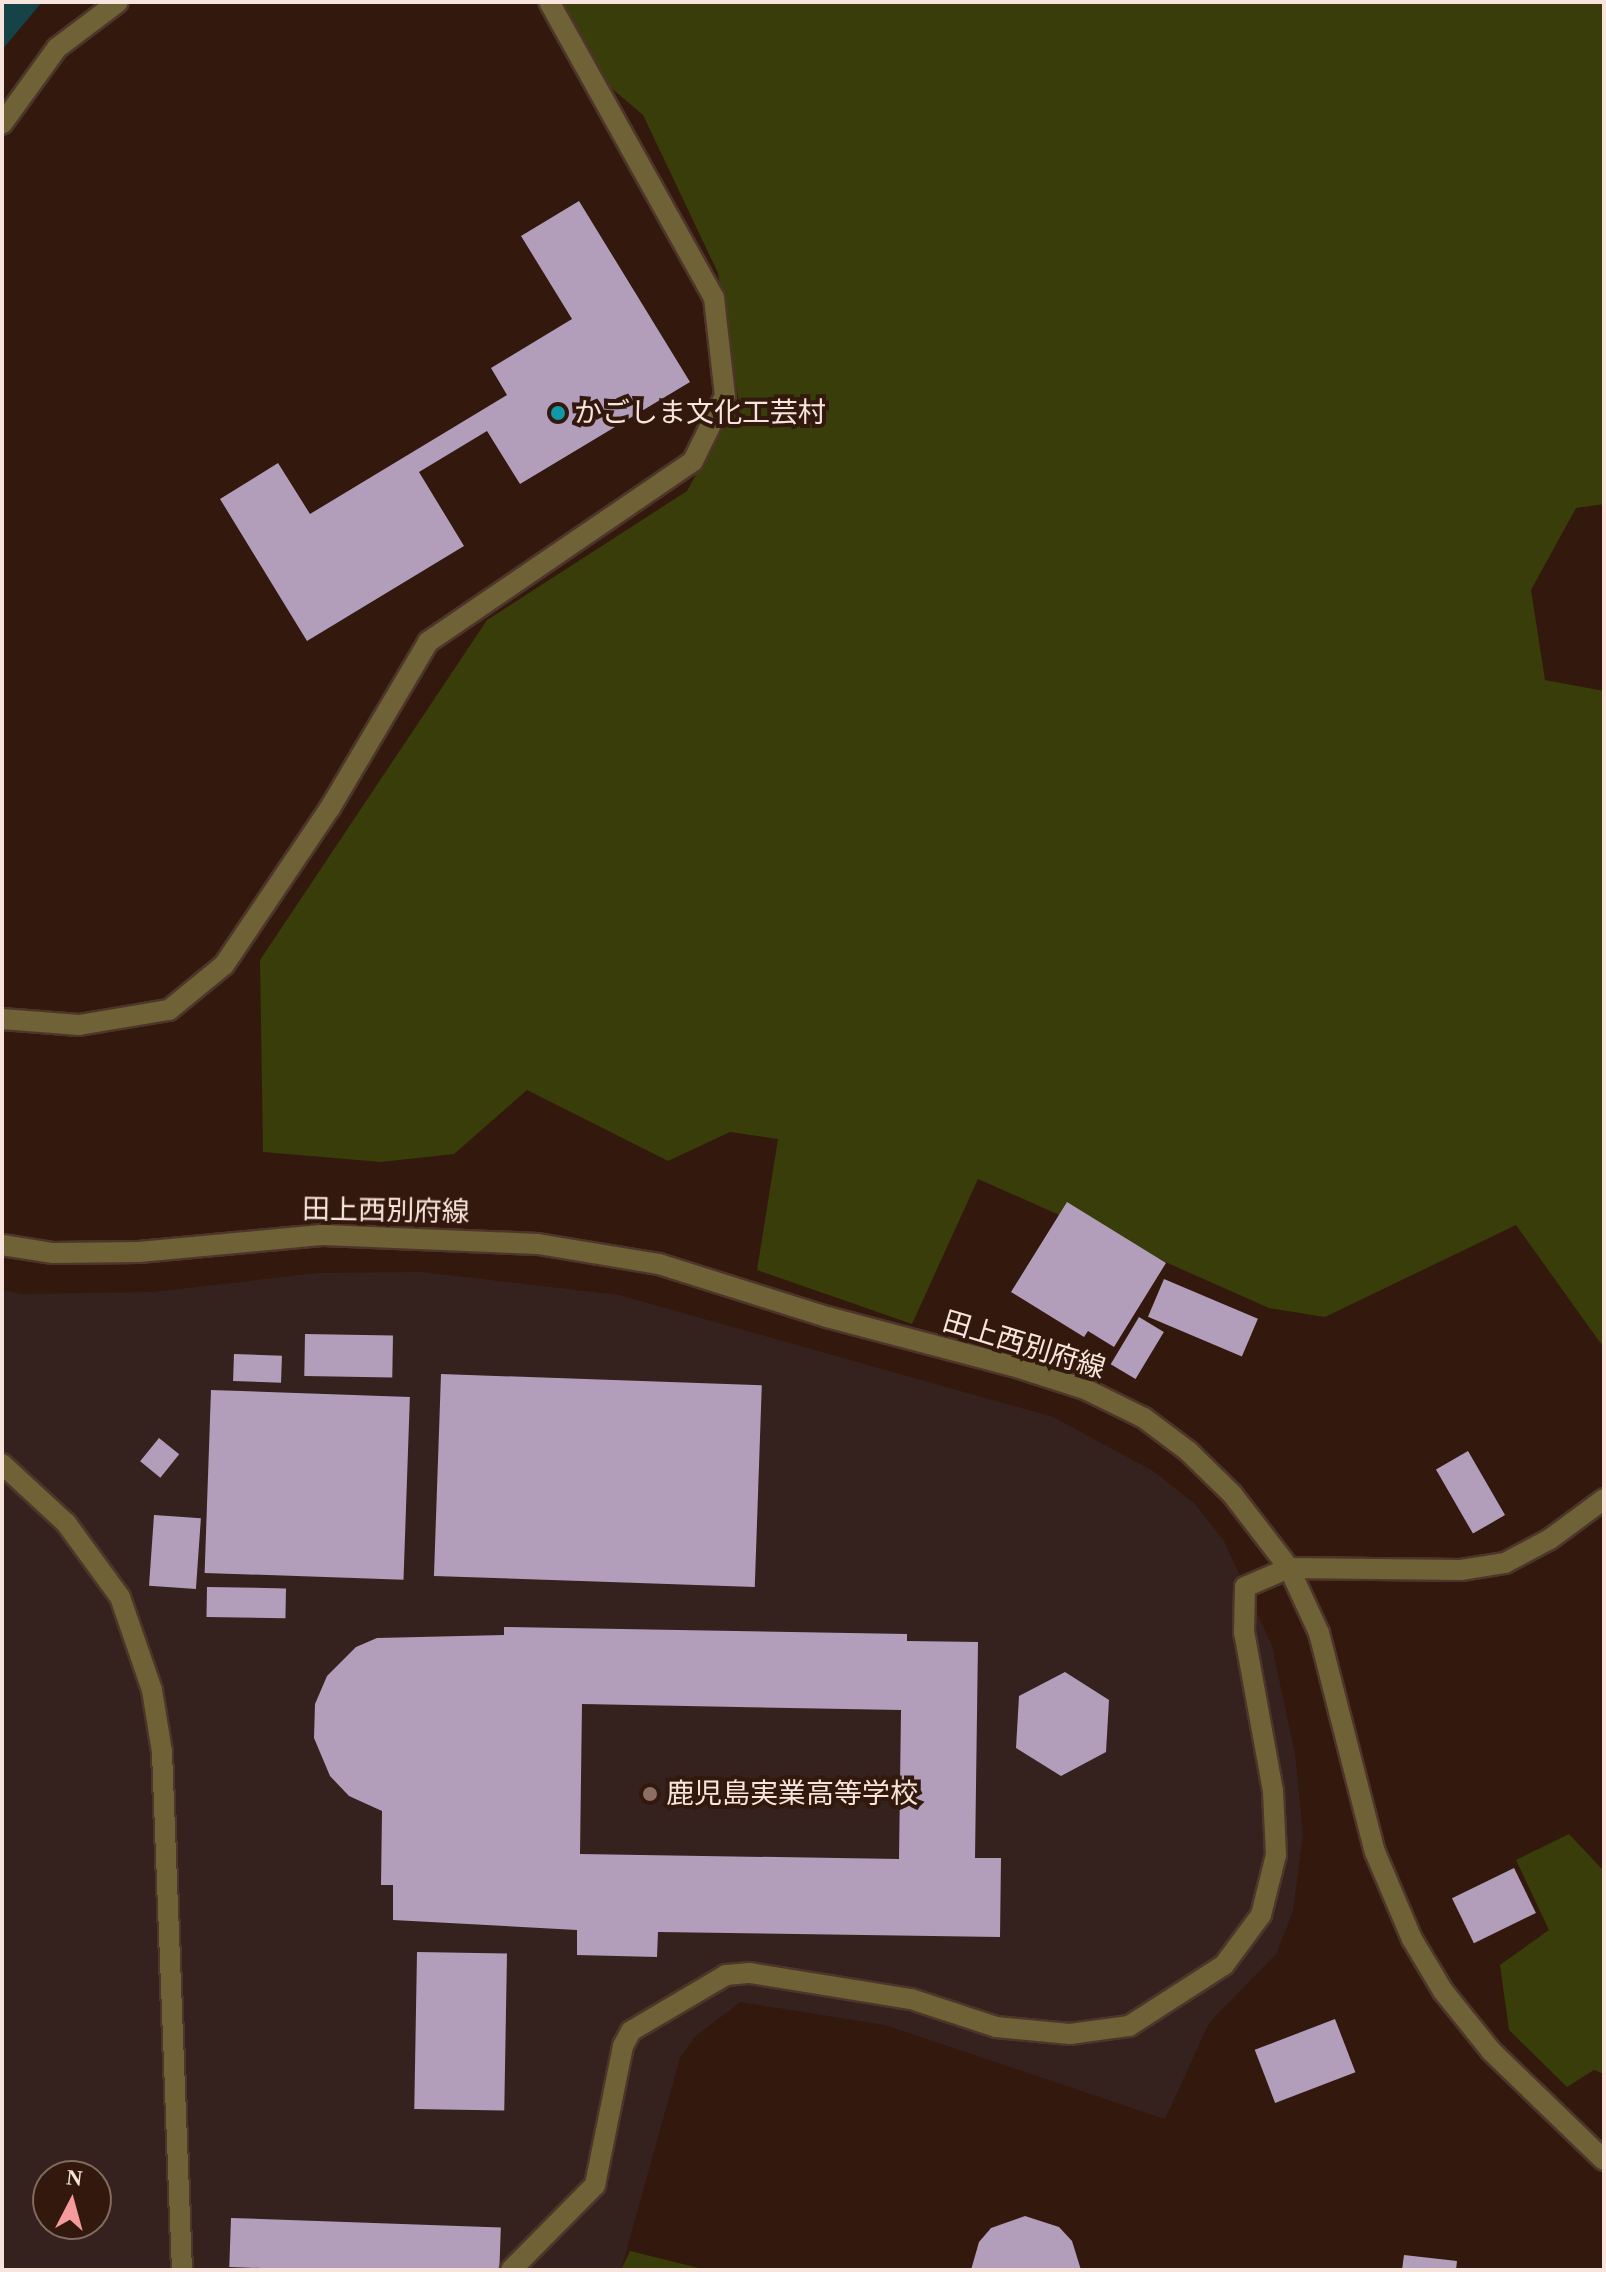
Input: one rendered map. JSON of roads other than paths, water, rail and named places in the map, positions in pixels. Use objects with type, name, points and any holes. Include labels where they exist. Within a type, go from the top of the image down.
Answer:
[{"type":"street","points":[[2,124],[57,48],[118,2]]},
{"type":"street","points":[[2,1019],[79,1025],[169,1010],[224,965],[330,808],[428,642],[693,461],[725,396],[714,298],[549,2]]},
{"type":"street","name":"田上西別府線","points":[[2,1245],[53,1253],[139,1252],[324,1235],[432,1237],[538,1244],[659,1264],[1085,1389],[1144,1418],[1188,1451],[1232,1494],[1289,1568],[1319,1633],[1375,1852],[1412,1939],[1443,1991],[1491,2051],[1604,2160]]},
{"type":"street","points":[[2,1464],[66,1523],[120,1597],[152,1690],[162,1752],[182,2270]]},
{"type":"street","points":[[511,2270],[595,2185],[623,2046],[631,2031],[726,1975],[750,1973],[911,1999],[996,2027],[1070,2034],[1129,2026],[1224,1965],[1261,1915],[1276,1855],[1273,1791],[1244,1632],[1245,1587],[1289,1568],[1461,1570],[1505,1563],[1550,1539],[1604,1499]]},
{"type":"water","points":[[2,2],[42,2],[2,50]]},
{"type":"place","name":"かごしま文化工芸村","points":[[558,413]]},
{"type":"place","name":"鹿児島実業高等学校","points":[[650,1794]]}]
